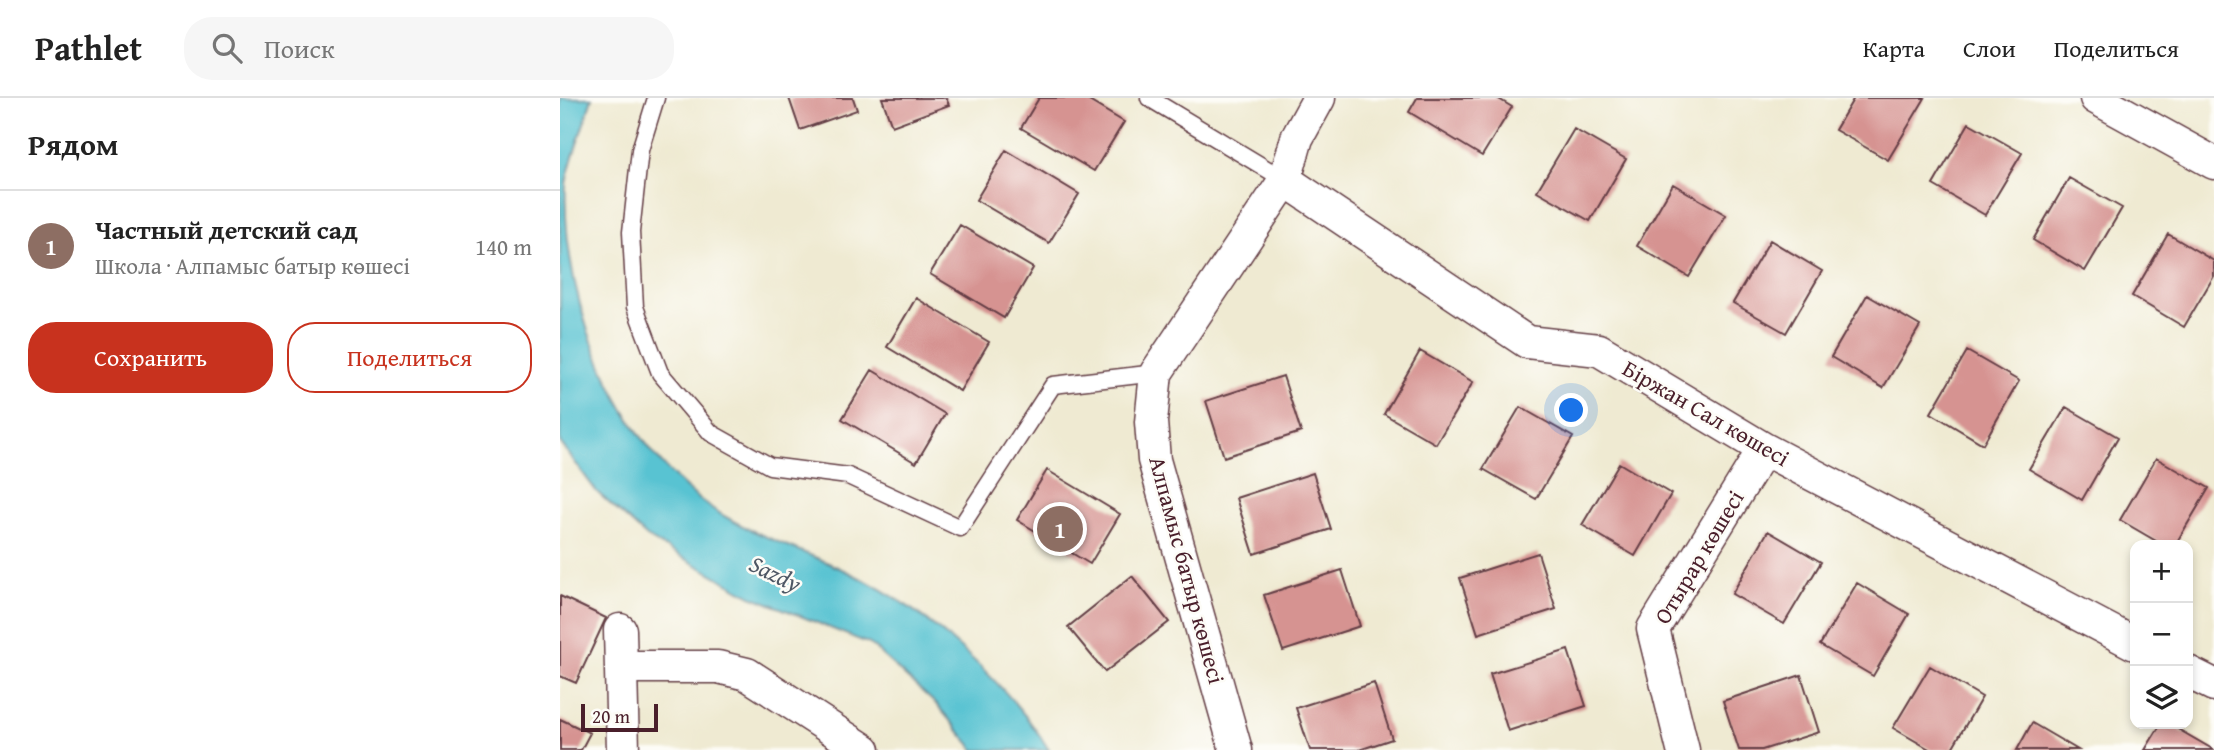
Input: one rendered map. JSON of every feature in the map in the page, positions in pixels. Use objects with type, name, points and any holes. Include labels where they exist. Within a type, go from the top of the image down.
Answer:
[{"type":"street","name":"Алпамыс батыр көшесі","points":[[1236,750],[1154,460],[1152,422],[1156,373],[1285,180],[1297,138],[1319,98]]},
{"type":"street","points":[[2096,98],[2214,163]]},
{"type":"street","name":"Біржан Сал көшесі","points":[[1285,180],[1527,342],[1599,350],[1764,449],[2130,641]]},
{"type":"street","name":"Отырар көшесі","points":[[1684,750],[1653,629],[1764,449]]},
{"type":"street","points":[[620,630],[623,750]]},
{"type":"street","points":[[622,667],[718,667],[747,674],[864,750]]},
{"type":"street","points":[[2193,674],[2214,685]]},
{"type":"lane","points":[[656,98],[640,149],[631,232],[635,307],[660,373],[711,433],[770,466],[848,476],[960,527],[1053,386],[1156,373]]},
{"type":"lane","points":[[1149,98],[1285,180]]},
{"type":"water","name":"Sazdy","points":[[560,98],[592,98],[566,184],[567,231],[574,280],[587,329],[606,377],[631,421],[660,461],[694,495],[733,521],[854,575],[909,607],[963,650],[988,674],[1032,725],[1049,750],[975,750],[937,705],[870,644],[751,596],[647,537],[597,492],[560,442]]},
{"type":"building","points":[[789,98],[853,98],[857,110],[800,130]]},
{"type":"building","points":[[882,98],[946,98],[949,105],[892,126]]},
{"type":"building","points":[[1039,98],[1084,98],[1124,122],[1094,171],[1021,128]]},
{"type":"building","points":[[1417,98],[1497,98],[1512,107],[1482,156],[1409,112]]},
{"type":"building","points":[[1854,98],[1925,98],[1888,160],[1835,130]]},
{"type":"building","points":[[1969,123],[2022,153],[1985,215],[1933,185]]},
{"type":"building","points":[[1574,129],[1626,159],[1590,221],[1537,191]]},
{"type":"building","points":[[1006,150],[1079,194],[1049,243],[976,200]]},
{"type":"building","points":[[2069,178],[2122,208],[2085,271],[2033,240]]},
{"type":"building","points":[[1673,184],[1726,215],[1689,277],[1637,246]]},
{"type":"building","points":[[960,225],[1033,268],[1004,318],[930,274]]},
{"type":"building","points":[[2168,234],[2214,261],[2214,276],[2184,327],[2132,296]]},
{"type":"building","points":[[1770,240],[1822,271],[1786,333],[1733,303]]},
{"type":"building","points":[[1867,295],[1920,326],[1883,388],[1831,357]]},
{"type":"building","points":[[916,298],[989,342],[960,391],[887,347]]},
{"type":"building","points":[[1420,351],[1473,382],[1436,444],[1384,414]]},
{"type":"building","points":[[1967,351],[2019,381],[1983,444],[1931,413]]},
{"type":"building","points":[[872,370],[945,414],[916,463],[842,419]]},
{"type":"building","points":[[1283,376],[1301,432],[1224,457],[1206,401]]},
{"type":"building","points":[[1520,407],[1573,437],[1536,499],[1483,469]]},
{"type":"building","points":[[2066,407],[2118,437],[2082,500],[2029,469]]},
{"type":"building","points":[[2156,458],[2209,488],[2178,540],[2154,540],[2120,520]]},
{"type":"building","points":[[1619,463],[1671,494],[1635,556],[1582,525]]},
{"type":"building","points":[[1047,470],[1120,514],[1090,564],[1017,520]]},
{"type":"building","points":[[1313,473],[1331,529],[1254,554],[1236,498]]},
{"type":"building","points":[[1768,531],[1821,562],[1784,624],[1732,594]]},
{"type":"building","points":[[1538,553],[1556,609],[1478,634],[1460,578]]},
{"type":"building","points":[[1342,570],[1360,626],[1283,651],[1264,595]]},
{"type":"building","points":[[1132,576],[1169,622],[1105,672],[1068,627]]},
{"type":"building","points":[[1857,583],[1909,614],[1873,676],[1820,645]]},
{"type":"building","points":[[560,596],[606,618],[576,683],[560,676]]},
{"type":"building","points":[[1568,650],[1586,706],[1508,731],[1490,674]]},
{"type":"building","points":[[1930,666],[1982,697],[1951,750],[1931,750],[1893,728]]},
{"type":"building","points":[[1801,675],[1819,732],[1762,750],[1739,750],[1723,701]]},
{"type":"building","points":[[1374,683],[1392,739],[1359,750],[1310,750],[1296,708]]},
{"type":"building","points":[[560,719],[590,733],[581,750],[560,750]]},
{"type":"building","points":[[2032,723],[2078,750],[2017,750]]},
{"type":"building","points":[[2158,729],[2178,729],[2214,750],[2145,750]]},
{"type":"place","name":"Частный детский сад","points":[[1060,529]]}]
